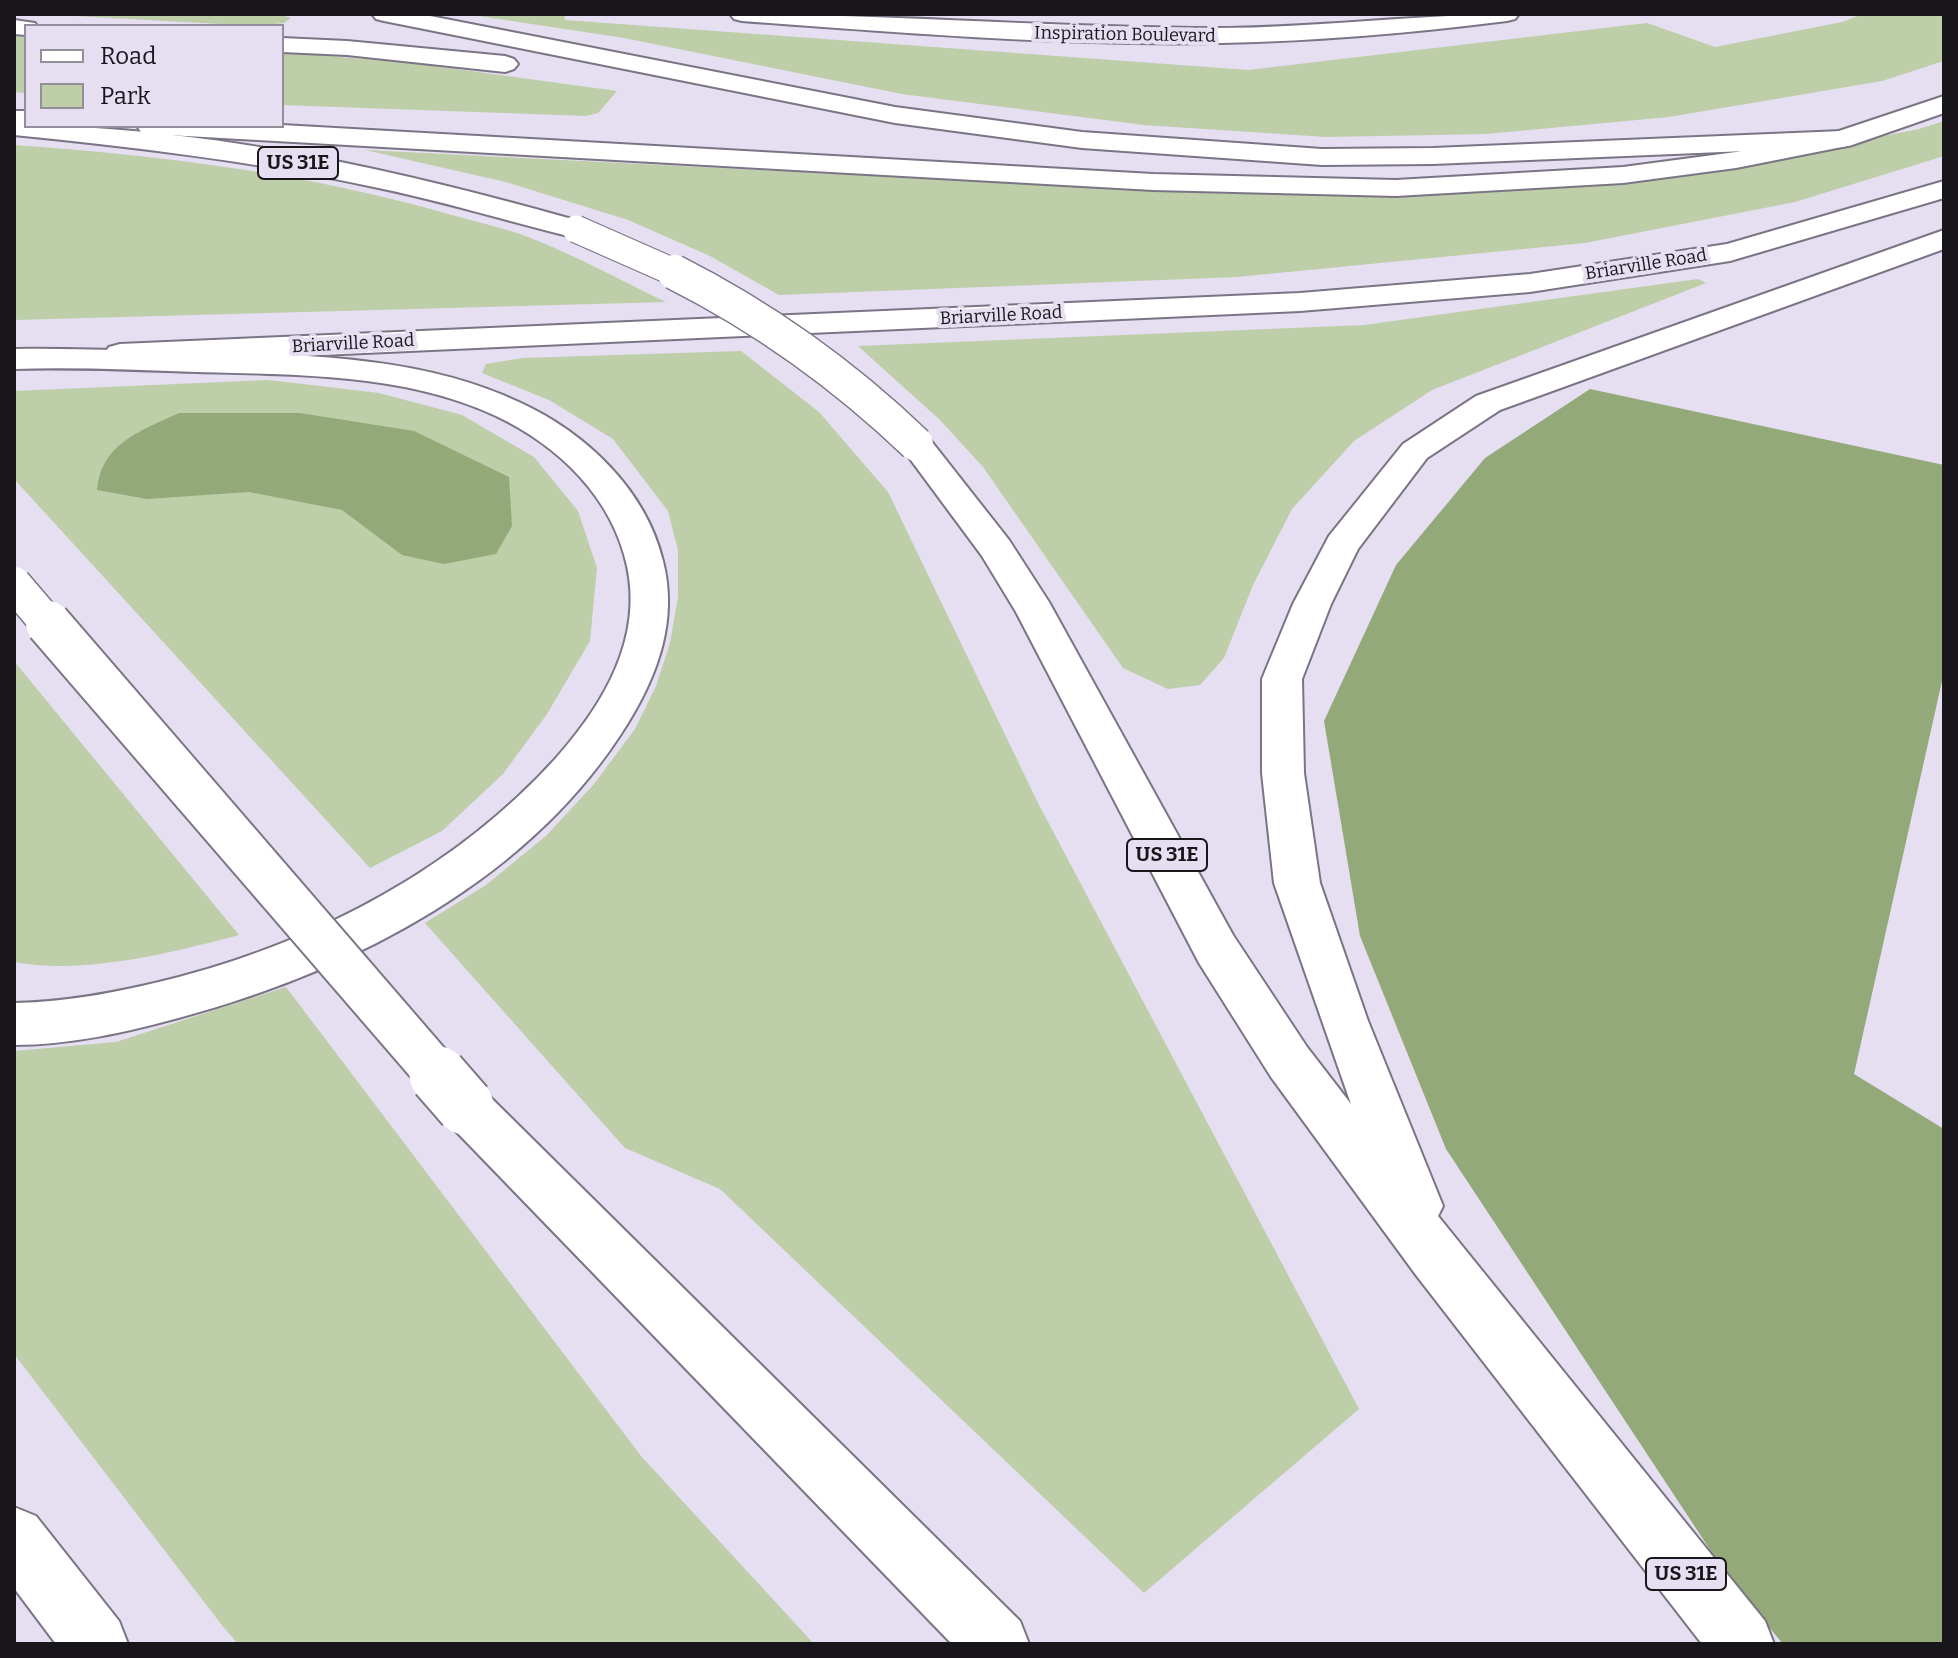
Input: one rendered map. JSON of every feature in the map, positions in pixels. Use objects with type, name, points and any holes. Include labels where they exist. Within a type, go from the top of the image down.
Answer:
[{"type":"main road","points":[[384,14],[895,115],[982,129],[1196,150],[1322,157],[1433,156],[1842,139]]},
{"type":"main road","name":"Inspiration Boulevard","points":[[742,14],[992,23],[1213,38],[1419,27],[1507,14]]},
{"type":"main road","points":[[284,45],[376,50],[794,94]]},
{"type":"main road","points":[[186,128],[1153,182],[1396,188],[1623,175],[1736,160],[1842,139],[1944,104]]},
{"type":"main road","name":"US 31E","points":[[25,128],[142,139],[315,166],[470,200],[576,229],[693,279],[749,311],[817,355],[871,398],[916,444],[989,539],[1035,611],[1224,961],[1289,1062],[1435,1256],[1742,1644]]},
{"type":"main road","name":"Briarville Road","points":[[30,358],[1300,302],[1530,283],[1730,252],[1944,189]]},
{"type":"main road","points":[[1435,1256],[1344,1021],[1297,883],[1283,773],[1282,679],[1312,604],[1342,545],[1415,451],[1488,403],[1944,239]]},
{"type":"main road","points":[[14,1024],[110,1014],[196,994],[276,968],[339,941],[424,895],[481,855],[525,816],[569,772],[611,719],[647,638],[652,603],[648,567],[634,524],[625,511],[576,455],[548,433],[506,408],[429,384],[310,365],[30,358]]},
{"type":"main road","points":[[14,584],[465,1106],[997,1644]]},
{"type":"main road","points":[[14,1538],[96,1644]]},
{"type":"green space","points":[[39,14],[278,14],[291,18],[275,24]]},
{"type":"green space","points":[[466,14],[564,14],[565,20],[1248,70],[1647,23],[1715,47],[1842,22],[1863,14],[1944,14],[1944,61],[1882,81],[1669,117],[1486,134],[1326,137],[1144,125],[902,94],[624,38]]},
{"type":"green space","points":[[14,36],[24,36],[24,93],[14,92]]},
{"type":"green space","points":[[284,52],[412,63],[617,91],[598,113],[586,116],[284,105]]},
{"type":"green space","points":[[1944,121],[1944,156],[1795,202],[1585,243],[1237,277],[779,295],[710,256],[628,220],[506,182],[365,150],[1231,194],[1384,194],[1739,165],[1919,129]]},
{"type":"green space","points":[[14,145],[125,154],[235,168],[399,201],[528,237],[666,302],[14,320]]},
{"type":"green space","points":[[1698,279],[1706,283],[1432,390],[1354,441],[1292,509],[1253,585],[1224,658],[1200,685],[1168,689],[1123,668],[983,467],[940,420],[858,346],[1364,325]]},
{"type":"green space","points":[[741,351],[819,412],[888,492],[1038,803],[1359,1409],[1144,1593],[720,1189],[625,1148],[425,923],[486,885],[547,835],[594,784],[635,729],[656,686],[670,643],[678,597],[678,550],[668,511],[613,439],[549,400],[482,373],[486,364],[523,358]]},
{"type":"green space","points":[[269,380],[379,393],[462,415],[534,457],[578,511],[597,568],[590,641],[547,714],[503,774],[442,831],[370,868],[14,479],[14,391]]},
{"type":"green space","points":[[1590,389],[1944,465],[1944,672],[1854,1074],[1944,1129],[1944,1644],[1783,1644],[1732,1583],[1446,1149],[1360,936],[1324,721],[1396,565],[1485,458]]},
{"type":"green space","points":[[179,413],[300,413],[414,431],[509,477],[512,526],[496,554],[444,564],[402,555],[342,510],[249,492],[147,499],[97,490],[100,474],[115,450],[137,433]]},
{"type":"green space","points":[[14,661],[239,935],[156,955],[98,964],[69,966],[14,962]]},
{"type":"green space","points":[[286,987],[641,1456],[814,1644],[238,1644],[221,1624],[14,1354],[14,1051],[116,1042]]}]
